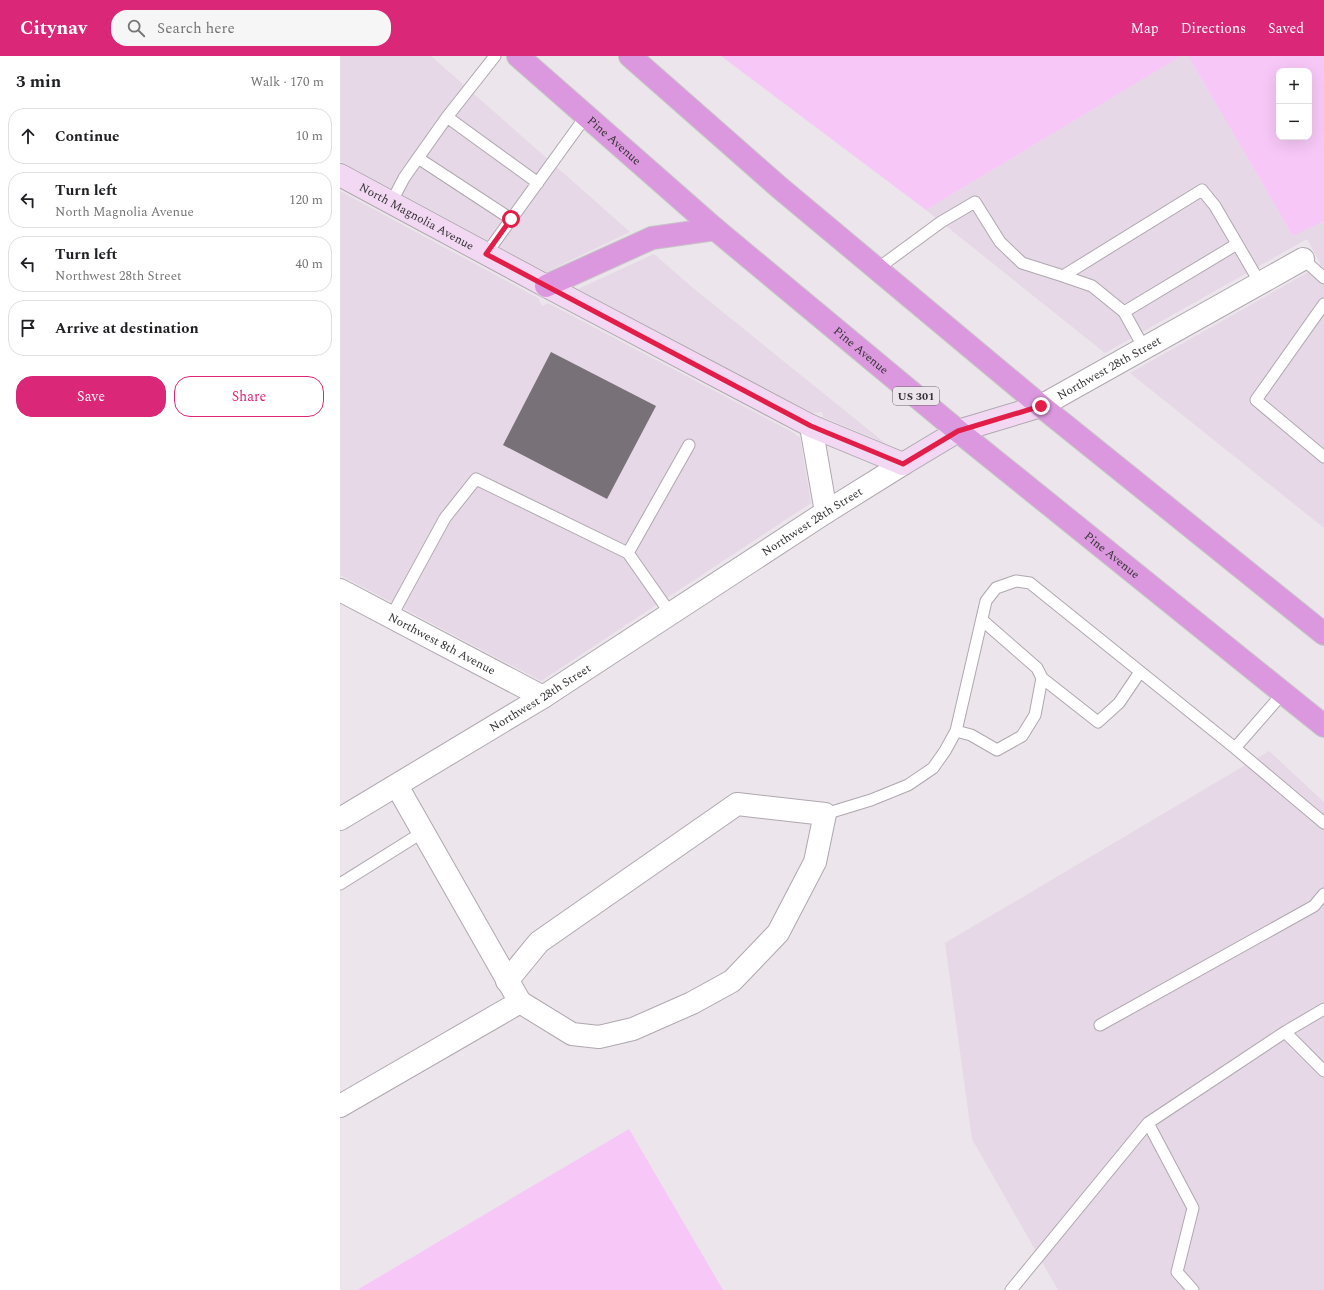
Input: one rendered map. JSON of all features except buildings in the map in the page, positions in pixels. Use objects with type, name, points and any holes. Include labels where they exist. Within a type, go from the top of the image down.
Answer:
[{"type":"highway","name":"Pine Avenue","points":[[518,56],[715,229],[958,431],[1324,726]]},
{"type":"highway","points":[[630,56],[780,188],[1041,406],[1324,634]]},
{"type":"highway","points":[[546,286],[652,238],[715,229]]},
{"type":"main road","name":"North Magnolia Avenue","points":[[340,175],[811,426],[903,464]]},
{"type":"main road","name":"Northwest 28th Street","points":[[903,464],[958,431],[1041,406]]},
{"type":"street","name":"Northwest 28th Street","points":[[1041,406],[1303,258]]},
{"type":"street","points":[[811,426],[826,512]]},
{"type":"street","name":"Northwest 28th Street","points":[[340,819],[543,697],[826,512],[903,464]]},
{"type":"street","name":"Northwest 8th Avenue","points":[[340,590],[543,697]]},
{"type":"street","points":[[397,786],[507,981],[520,1002],[572,1034],[599,1037],[633,1029],[692,1003],[732,981],[778,933],[815,862],[824,814],[737,804],[539,942],[507,981]]},
{"type":"street","points":[[340,1106],[520,1002]]},
{"type":"lane","points":[[391,203],[404,178],[447,117],[495,56]]},
{"type":"lane","points":[[486,254],[586,116]]},
{"type":"lane","points":[[447,117],[538,183]]},
{"type":"lane","points":[[418,158],[511,219]]},
{"type":"lane","points":[[1063,276],[1202,190],[1215,206],[1260,283]]},
{"type":"lane","points":[[877,269],[941,222],[975,202],[1000,242],[1022,263],[1092,286],[1124,312],[1144,348]]},
{"type":"lane","points":[[1124,312],[1237,244]]},
{"type":"lane","points":[[1303,258],[1324,278]]},
{"type":"lane","points":[[1324,304],[1256,400],[1324,457]]},
{"type":"lane","points":[[628,554],[689,445]]},
{"type":"lane","points":[[390,617],[445,518],[476,479],[628,554],[670,614]]},
{"type":"lane","points":[[824,814],[871,800],[908,785],[933,768],[946,751],[956,731],[986,601],[996,588],[1016,581],[1030,583],[1324,823]]},
{"type":"lane","points":[[982,620],[1037,668],[1042,678],[1098,722],[1119,703],[1140,672]]},
{"type":"lane","points":[[956,731],[972,735],[997,750],[1022,736],[1035,715],[1042,678]]},
{"type":"lane","points":[[1234,748],[1284,693]]},
{"type":"lane","points":[[340,884],[423,832]]},
{"type":"lane","points":[[1100,1025],[1314,906],[1324,894]]},
{"type":"lane","points":[[1011,1290],[1148,1123],[1285,1032],[1324,1009]]},
{"type":"lane","points":[[1285,1032],[1324,1071]]},
{"type":"lane","points":[[1148,1123],[1193,1208],[1177,1272],[1193,1290]]},
{"type":"shaded area","points":[[340,56],[431,56],[630,232],[546,272],[340,161]]},
{"type":"shaded area","points":[[721,56],[1181,56],[926,210]]},
{"type":"shaded area","points":[[1181,56],[1188,56],[1293,236],[1324,221],[1324,528],[1130,373],[1321,265],[1307,239],[1105,353],[926,210]]},
{"type":"shaded area","points":[[1188,56],[1324,56],[1324,221],[1293,236]]},
{"type":"shaded area","points":[[340,191],[538,298],[542,306],[548,303],[796,434],[795,435],[800,437],[811,503],[541,681],[340,575]]},
{"type":"shaded area","points":[[654,254],[693,288],[885,443],[823,417],[822,412],[813,413],[578,289]]},
{"type":"shaded area","points":[[1269,751],[1324,802],[1324,1290],[1058,1290],[972,1139],[945,943]]},
{"type":"shaded area","points":[[629,1129],[723,1290],[357,1290]]},
{"type":"route","points":[[511,219],[486,254],[811,426],[903,464],[958,431],[1041,406]]}]
